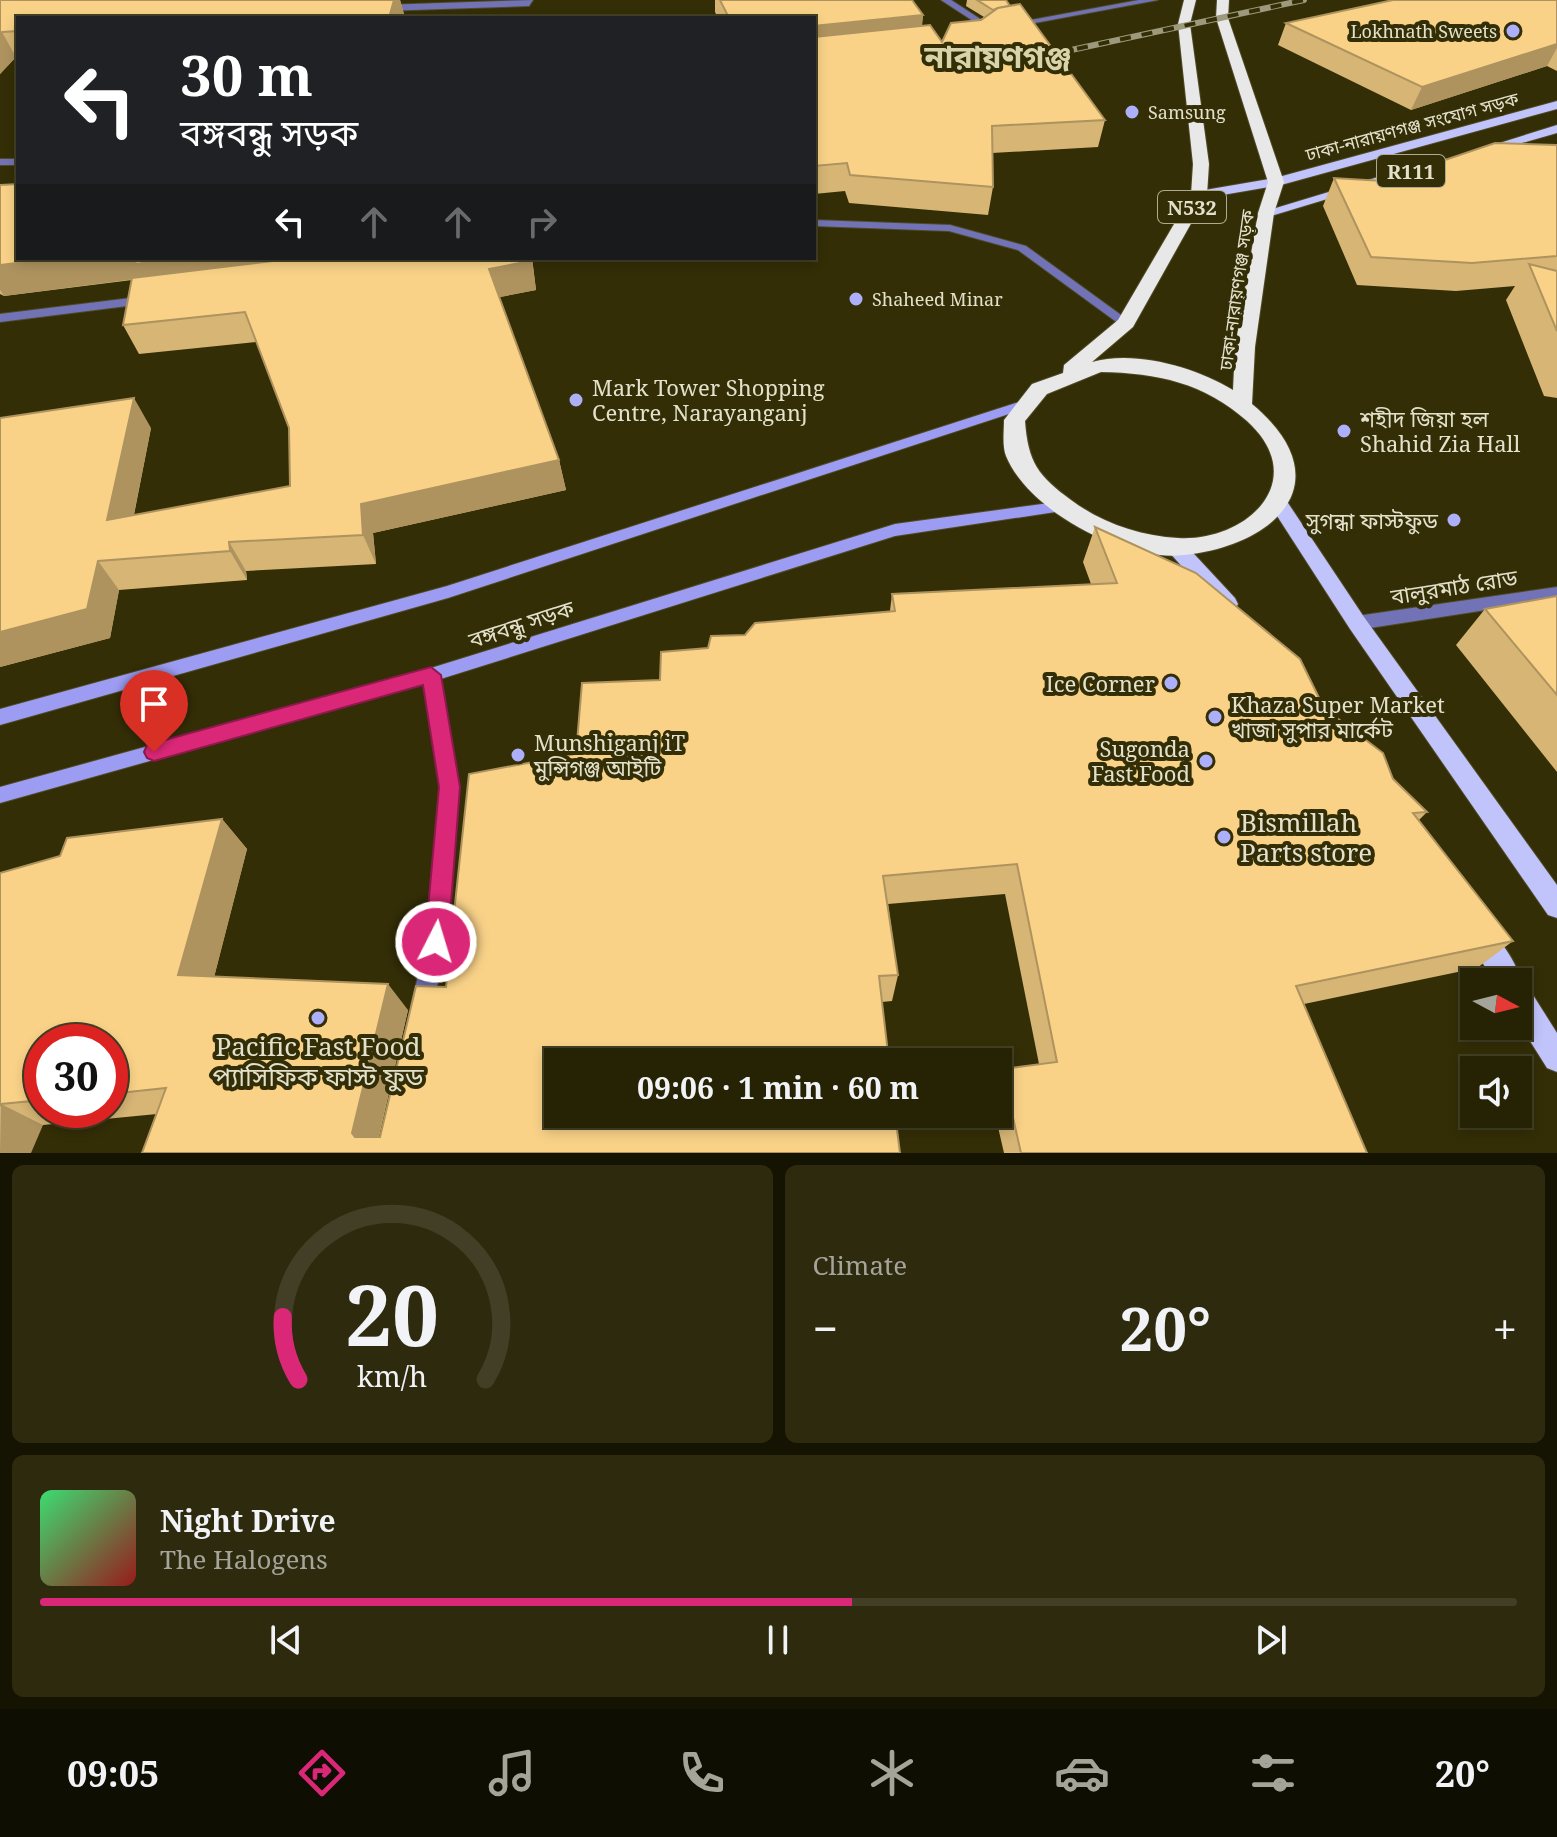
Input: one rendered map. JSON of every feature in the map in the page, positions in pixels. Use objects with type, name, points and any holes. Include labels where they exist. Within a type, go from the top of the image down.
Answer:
[{"type":"highway","name":"N532","points":[[1067,373],[1126,323],[1199,195],[1201,164],[1184,24],[1190,0]]},
{"type":"highway","points":[[1223,0],[1222,18],[1276,182]]},
{"type":"highway","name":"ঢাকা-নারায়ণগঞ্জ সড়ক","points":[[1242,404],[1245,347],[1266,213],[1276,182]]},
{"type":"highway","points":[[1099,366],[1135,366],[1173,372],[1210,385],[1242,404],[1267,426],[1283,453],[1287,480],[1279,505],[1256,528],[1220,542],[1175,546],[1112,535],[1057,507],[1035,487],[1020,465],[1013,444],[1014,424],[1022,405],[1040,386],[1067,373],[1099,366]]},
{"type":"main road","name":"ঢাকা-নারায়ণগঞ্জ সংযোগ সড়ক","points":[[1199,195],[1276,182],[1557,105]]},
{"type":"main road","name":"ঢাকা-নারায়ণগঞ্জ সংযোগ সড়ক","points":[[1266,213],[1557,129]]},
{"type":"main road","points":[[0,717],[448,592],[1022,405]]},
{"type":"main road","points":[[1279,505],[1357,623],[1557,906]]},
{"type":"main road","name":"বঙ্গবন্ধু সড়ক","points":[[0,795],[431,675],[895,530],[1057,507]]},
{"type":"main road","points":[[1175,546],[1249,626]]},
{"type":"main road","points":[[1466,915],[1500,968]]},
{"type":"main road","points":[[1532,1019],[1557,1058]]},
{"type":"street","points":[[370,9],[529,3],[529,0]]},
{"type":"street","points":[[945,0],[987,30],[1154,0]]},
{"type":"street","points":[[816,223],[950,228],[1022,248],[1126,323]]},
{"type":"street","points":[[0,318],[157,298]]},
{"type":"street","name":"বালুরমাঠ রোড","points":[[1357,623],[1557,593]]},
{"type":"street","points":[[416,1032],[436,942],[449,787],[431,675]]},
{"type":"building","points":[[0,0],[394,0],[390,16],[16,16],[16,31],[0,34]]},
{"type":"building","points":[[720,0],[912,0],[923,15],[816,26],[816,16],[728,16]]},
{"type":"building","points":[[977,0],[1006,0],[1010,6],[993,10]]},
{"type":"building","points":[[1393,0],[1557,0],[1557,44],[1422,87],[1286,23]]},
{"type":"building","points":[[1020,4],[1105,120],[992,126],[993,187],[850,175],[847,163],[816,166],[816,37],[930,25],[942,42],[951,23],[981,20],[998,8]]},
{"type":"building","points":[[1495,143],[1557,145],[1557,256],[1472,263],[1371,257],[1334,178],[1383,181]]},
{"type":"building","points":[[16,184],[16,260],[41,260],[0,265],[0,185]]},
{"type":"building","points":[[136,260],[166,260],[135,264]]},
{"type":"building","points":[[280,260],[530,260],[489,269],[559,460],[361,504],[363,535],[229,542],[230,551],[98,561],[87,609],[0,632],[0,418],[134,398],[107,520],[290,486],[289,428],[245,312],[123,325],[132,278]]},
{"type":"building","points":[[1529,264],[1557,271],[1557,331]]},
{"type":"building","points":[[1095,527],[1196,573],[1300,659],[1324,708],[1383,753],[1393,779],[1427,812],[1413,813],[1513,941],[1296,986],[1367,1153],[1021,1153],[1012,1113],[1012,1068],[1057,1062],[1017,864],[883,876],[898,975],[879,976],[887,1048],[544,1048],[544,1128],[897,1128],[900,1153],[142,1153],[166,1088],[128,1092],[128,1024],[24,1024],[24,1102],[0,1106],[0,873],[60,856],[67,838],[222,819],[178,975],[388,984],[352,1133],[355,1137],[380,1137],[416,986],[446,987],[469,774],[576,754],[582,683],[660,680],[661,652],[708,648],[711,636],[745,635],[755,623],[895,611],[892,594],[1117,583]]},
{"type":"building","points":[[1557,596],[1557,695],[1485,609]]},
{"type":"railway","points":[[1034,58],[1304,0]]},
{"type":"place","name":"Lokhnath Sweets","points":[[1513,31]]},
{"type":"place","name":"Samsung","points":[[1132,112]]},
{"type":"place","name":"Shaheed Minar","points":[[856,299]]},
{"type":"place","name":"Mark Tower Shopping Centre, Narayanganj","points":[[576,400]]},
{"type":"place","name":"শহীদ জিয়া হল Shahid Zia Hall","points":[[1344,431]]},
{"type":"place","name":"সুগন্ধা ফাস্টফুড","points":[[1454,520]]},
{"type":"place","name":"Ice Corner","points":[[1171,683]]},
{"type":"place","name":"Khaza Super Market খাজা সুপার মার্কেট","points":[[1215,717]]},
{"type":"place","name":"Munshiganj iT মুন্সিগঞ্জ আইটি","points":[[518,755]]},
{"type":"place","name":"Sugonda Fast Food","points":[[1206,761]]},
{"type":"place","name":"Bismillah Parts store","points":[[1224,837]]},
{"type":"place","name":"Pacific Fast Food প্যাসিফিক ফাস্ট ফুড","points":[[318,1018]]},
{"type":"district","name":"নারায়ণগঞ্জ","points":[[998,55]]},
{"type":"route","points":[[154,752],[431,675],[449,787],[436,942]]}]
